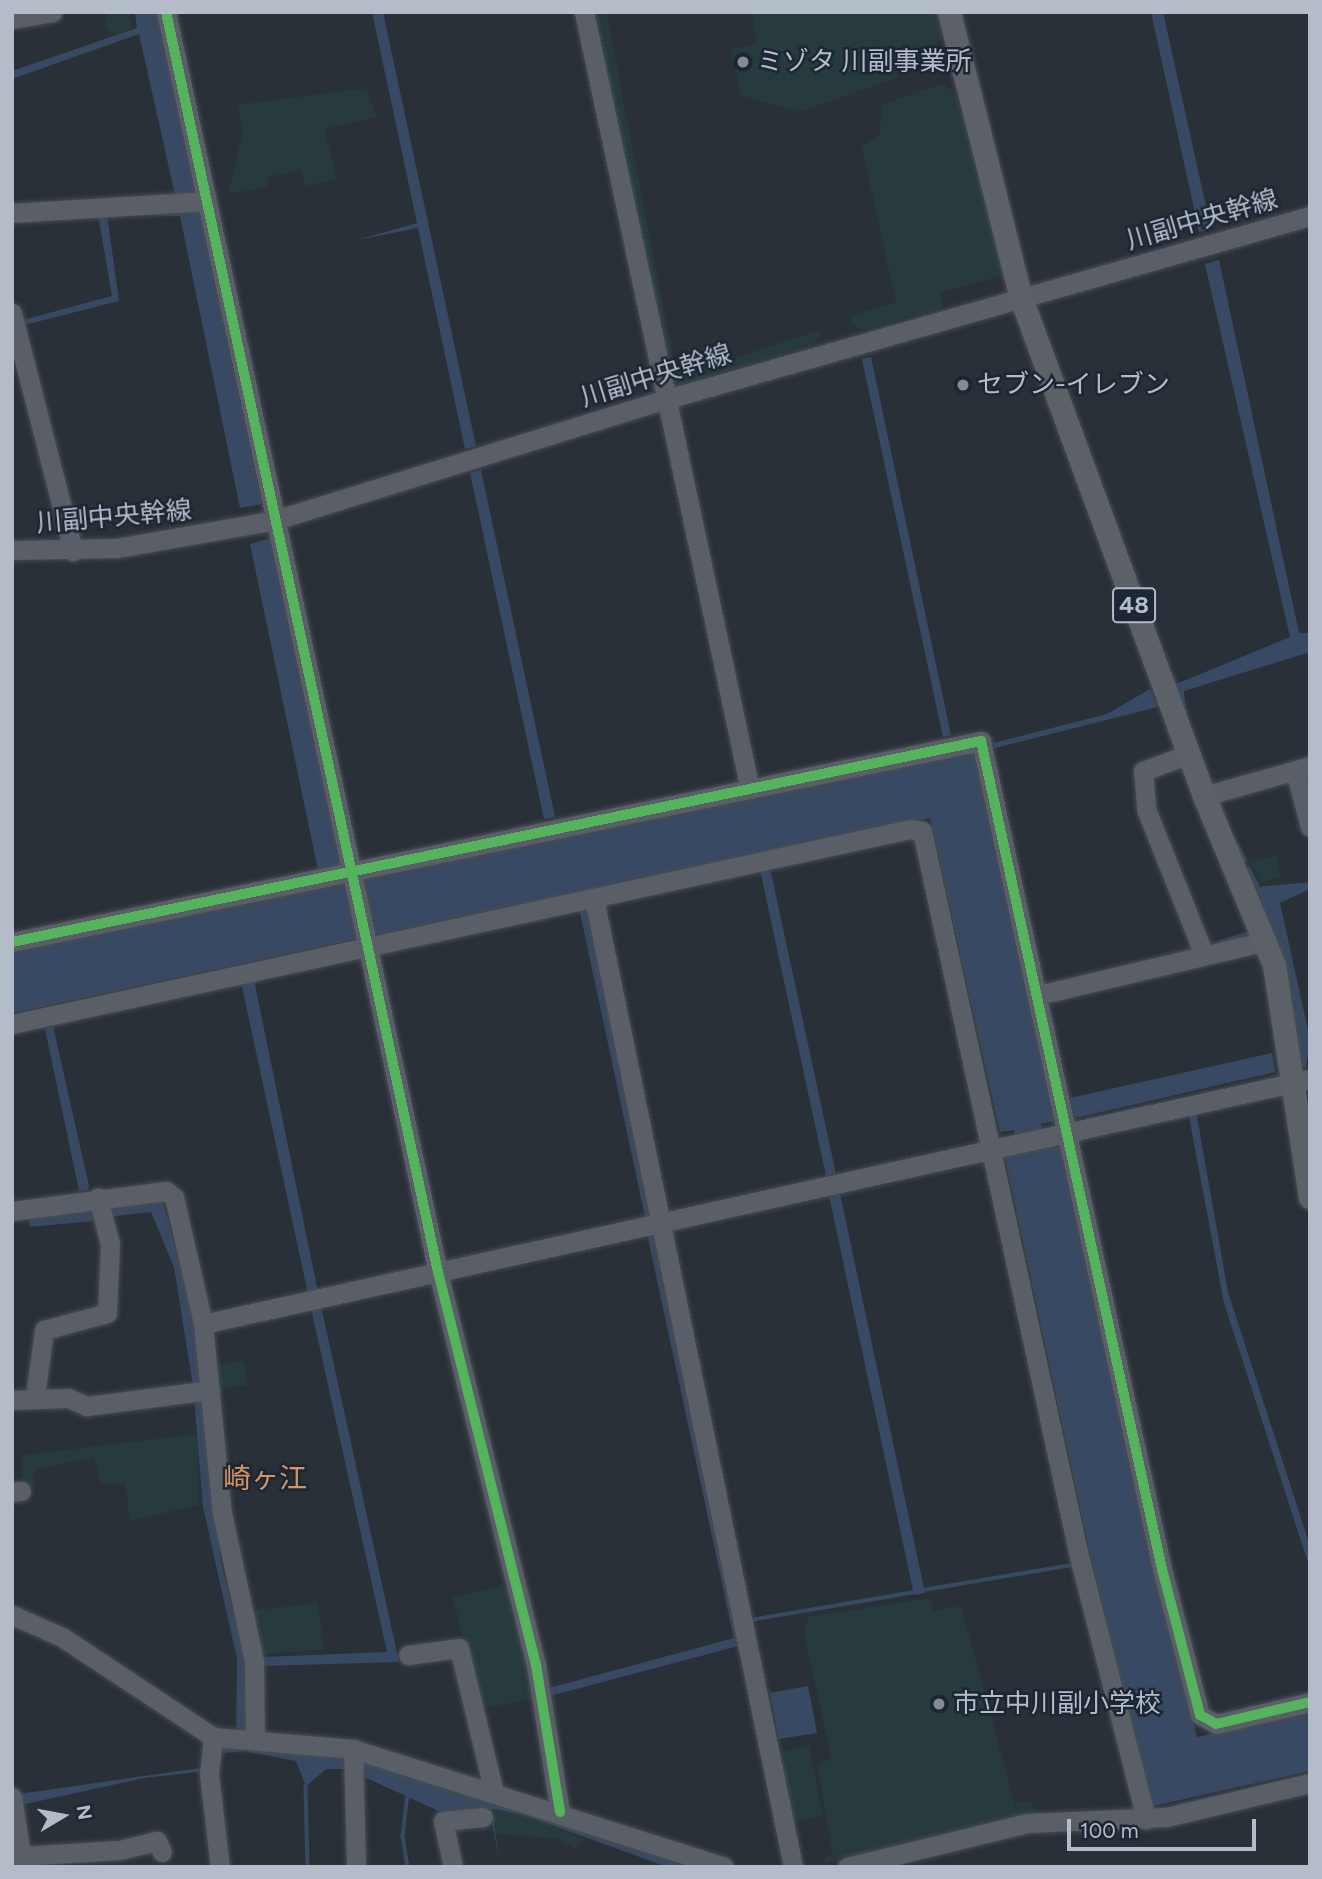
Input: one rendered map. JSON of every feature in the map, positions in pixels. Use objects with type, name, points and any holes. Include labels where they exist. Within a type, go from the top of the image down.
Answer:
[{"type":"main road","name":"48","points":[[949,12],[1021,298],[1205,796],[1267,941],[1300,1080],[1310,1197]]},
{"type":"street","points":[[12,19],[52,12]]},
{"type":"street","points":[[166,12],[438,1272],[536,1665],[560,1812]]},
{"type":"street","points":[[584,12],[748,785]]},
{"type":"street","points":[[12,213],[207,201]]},
{"type":"street","name":"川副中央幹線","points":[[12,550],[73,551],[170,541],[275,520],[667,399],[1310,216]]},
{"type":"street","points":[[12,313],[73,551]]},
{"type":"street","points":[[12,942],[748,785],[981,741],[1200,1715],[1216,1724],[1310,1702]]},
{"type":"street","points":[[1189,754],[1143,771],[1146,809],[1204,955]]},
{"type":"street","points":[[1205,796],[1302,768],[1310,828]]},
{"type":"street","points":[[12,1024],[594,898],[922,831],[1078,1552],[1146,1819]]},
{"type":"street","points":[[594,898],[793,1867]]},
{"type":"street","points":[[1038,995],[1267,941]]},
{"type":"street","points":[[203,1324],[1300,1080]]},
{"type":"street","points":[[12,1211],[166,1191],[174,1197],[203,1324],[222,1513],[254,1661],[254,1739]]},
{"type":"street","points":[[35,1396],[44,1330],[107,1313],[110,1244],[98,1199]]},
{"type":"street","points":[[12,1400],[35,1396],[88,1406],[210,1390]]},
{"type":"street","points":[[12,1615],[62,1637],[213,1737],[353,1749],[560,1812],[724,1867]]},
{"type":"street","points":[[408,1655],[459,1648],[485,1791],[478,1816],[443,1821],[453,1867]]},
{"type":"street","points":[[213,1737],[209,1769],[220,1867]]},
{"type":"street","points":[[353,1749],[351,1776],[356,1867]]},
{"type":"street","points":[[847,1867],[1028,1823],[1146,1819],[1310,1783]]},
{"type":"street","points":[[13,1803],[23,1861],[120,1850],[157,1841],[162,1852]]},
{"type":"green space","points":[[118,9],[127,13],[131,22],[127,31],[118,35],[109,31],[105,22],[109,13]]},
{"type":"green space","points":[[590,12],[606,12],[676,371],[683,374],[821,330],[814,344],[673,387]]},
{"type":"green space","points":[[751,12],[937,12],[942,36],[934,47],[894,57],[897,78],[798,112],[741,95],[731,50],[757,43]]},
{"type":"green space","points":[[943,84],[956,93],[1004,275],[940,293],[943,308],[861,330],[849,321],[858,313],[896,303],[862,146],[880,135],[881,105]]},
{"type":"green space","points":[[366,88],[377,117],[324,129],[337,179],[305,186],[301,170],[268,177],[267,187],[228,194],[243,132],[237,105]]},
{"type":"green space","points":[[1276,855],[1281,877],[1260,883],[1249,862]]},
{"type":"green space","points":[[244,1361],[247,1385],[216,1389],[213,1365]]},
{"type":"green space","points":[[197,1434],[199,1505],[130,1521],[125,1483],[101,1484],[94,1457],[34,1470],[34,1487],[23,1488],[23,1455]]},
{"type":"green space","points":[[512,1584],[536,1698],[479,1709],[453,1597]]},
{"type":"green space","points":[[931,1598],[933,1611],[961,1606],[1016,1809],[1017,1802],[1032,1801],[1034,1810],[1031,1816],[825,1863],[825,1857],[833,1855],[817,1764],[832,1759],[804,1634],[808,1617]]},
{"type":"green space","points":[[318,1603],[324,1649],[258,1655],[248,1611]]},
{"type":"green space","points":[[809,1746],[823,1816],[791,1822],[777,1752]]},
{"type":"green space","points":[[492,1809],[522,1814],[584,1839],[576,1848],[557,1839],[498,1834],[491,1830]]},
{"type":"water","points":[[135,12],[159,12],[196,193],[175,195],[139,34],[12,79],[12,71],[137,28]]},
{"type":"water","points":[[372,12],[383,12],[476,446],[465,449],[418,228],[357,240],[417,223]]},
{"type":"water","points":[[1151,12],[1163,12],[1211,229],[1199,232]]},
{"type":"water","points":[[199,209],[262,504],[240,508],[180,216],[119,214]]},
{"type":"water","points":[[107,214],[119,301],[24,325],[23,320],[112,296],[98,215]]},
{"type":"water","points":[[1219,260],[1299,633],[1310,633],[1310,652],[1184,691],[1186,716],[1174,685],[1290,637],[1205,264]]},
{"type":"water","points":[[871,357],[951,735],[943,737],[862,359]]},
{"type":"water","points":[[481,470],[555,817],[544,819],[470,473]]},
{"type":"water","points":[[271,538],[341,865],[318,870],[250,544]]},
{"type":"water","points":[[1150,689],[1158,707],[995,748],[993,743],[1107,714]]},
{"type":"water","points":[[973,747],[1055,1121],[1041,1124],[1045,1147],[1060,1145],[1197,1737],[1310,1711],[1310,1771],[1153,1806],[1092,1563],[1005,1157],[1019,1153],[1014,1130],[1000,1132],[930,818],[375,935],[354,925],[356,939],[12,1013],[12,951],[344,881],[366,892],[363,876]]},
{"type":"water","points":[[770,868],[836,1174],[826,1176],[760,870]]},
{"type":"water","points":[[1310,882],[1310,889],[1280,903],[1310,1039],[1306,1067],[1300,1067],[1282,958],[1256,887]]},
{"type":"water","points":[[588,906],[653,1216],[645,1217],[579,908]]},
{"type":"water","points":[[254,980],[318,1292],[308,1294],[241,982]]},
{"type":"water","points":[[53,1026],[88,1190],[79,1191],[45,1029]]},
{"type":"water","points":[[1272,1053],[1275,1072],[1075,1118],[1070,1098]]},
{"type":"water","points":[[1196,1111],[1228,1292],[1310,1546],[1310,1569],[1224,1303],[1188,1112]]},
{"type":"water","points":[[839,1189],[925,1593],[914,1595],[828,1191]]},
{"type":"water","points":[[162,1199],[193,1314],[203,1380],[193,1386],[174,1267],[151,1212],[108,1217],[107,1205]]},
{"type":"water","points":[[92,1207],[93,1221],[30,1227],[28,1216]]},
{"type":"water","points":[[656,1232],[742,1645],[550,1696],[549,1688],[734,1638],[647,1234]]},
{"type":"water","points":[[321,1306],[399,1662],[264,1666],[263,1657],[387,1652],[311,1308]]},
{"type":"water","points":[[202,1397],[221,1564],[246,1662],[248,1730],[236,1735],[237,1659],[203,1507],[194,1398]]},
{"type":"water","points":[[808,1686],[817,1733],[779,1739],[770,1693]]},
{"type":"water","points":[[219,1747],[340,1754],[697,1867],[667,1867],[522,1814],[492,1809],[500,1867],[490,1809],[445,1814],[347,1769],[326,1769],[306,1786],[296,1761],[245,1751],[223,1753],[215,1770],[144,1778],[12,1807],[12,1795],[214,1766]]},
{"type":"waterway","points":[[1233,837],[1245,860]]},
{"type":"waterway","points":[[1249,869],[1258,886]]},
{"type":"waterway","points":[[1219,943],[1249,933]]},
{"type":"waterway","points":[[923,1590],[1073,1565]]},
{"type":"waterway","points":[[751,1620],[915,1592]]},
{"type":"waterway","points":[[306,1786],[308,1867]]},
{"type":"waterway","points":[[408,1794],[403,1836],[408,1867]]},
{"type":"cycle path","points":[[166,12],[438,1272],[536,1665],[560,1812]]},
{"type":"cycle path","points":[[12,942],[981,741],[1162,1569],[1200,1715],[1216,1724],[1310,1702]]},
{"type":"place","name":"ミゾタ 川副事業所","points":[[743,62]]},
{"type":"place","name":"セブン-イレブン","points":[[963,385]]},
{"type":"place","name":"市立中川副小学校","points":[[939,1704]]},
{"type":"district","name":"崎ヶ江","points":[[265,1478]]}]
